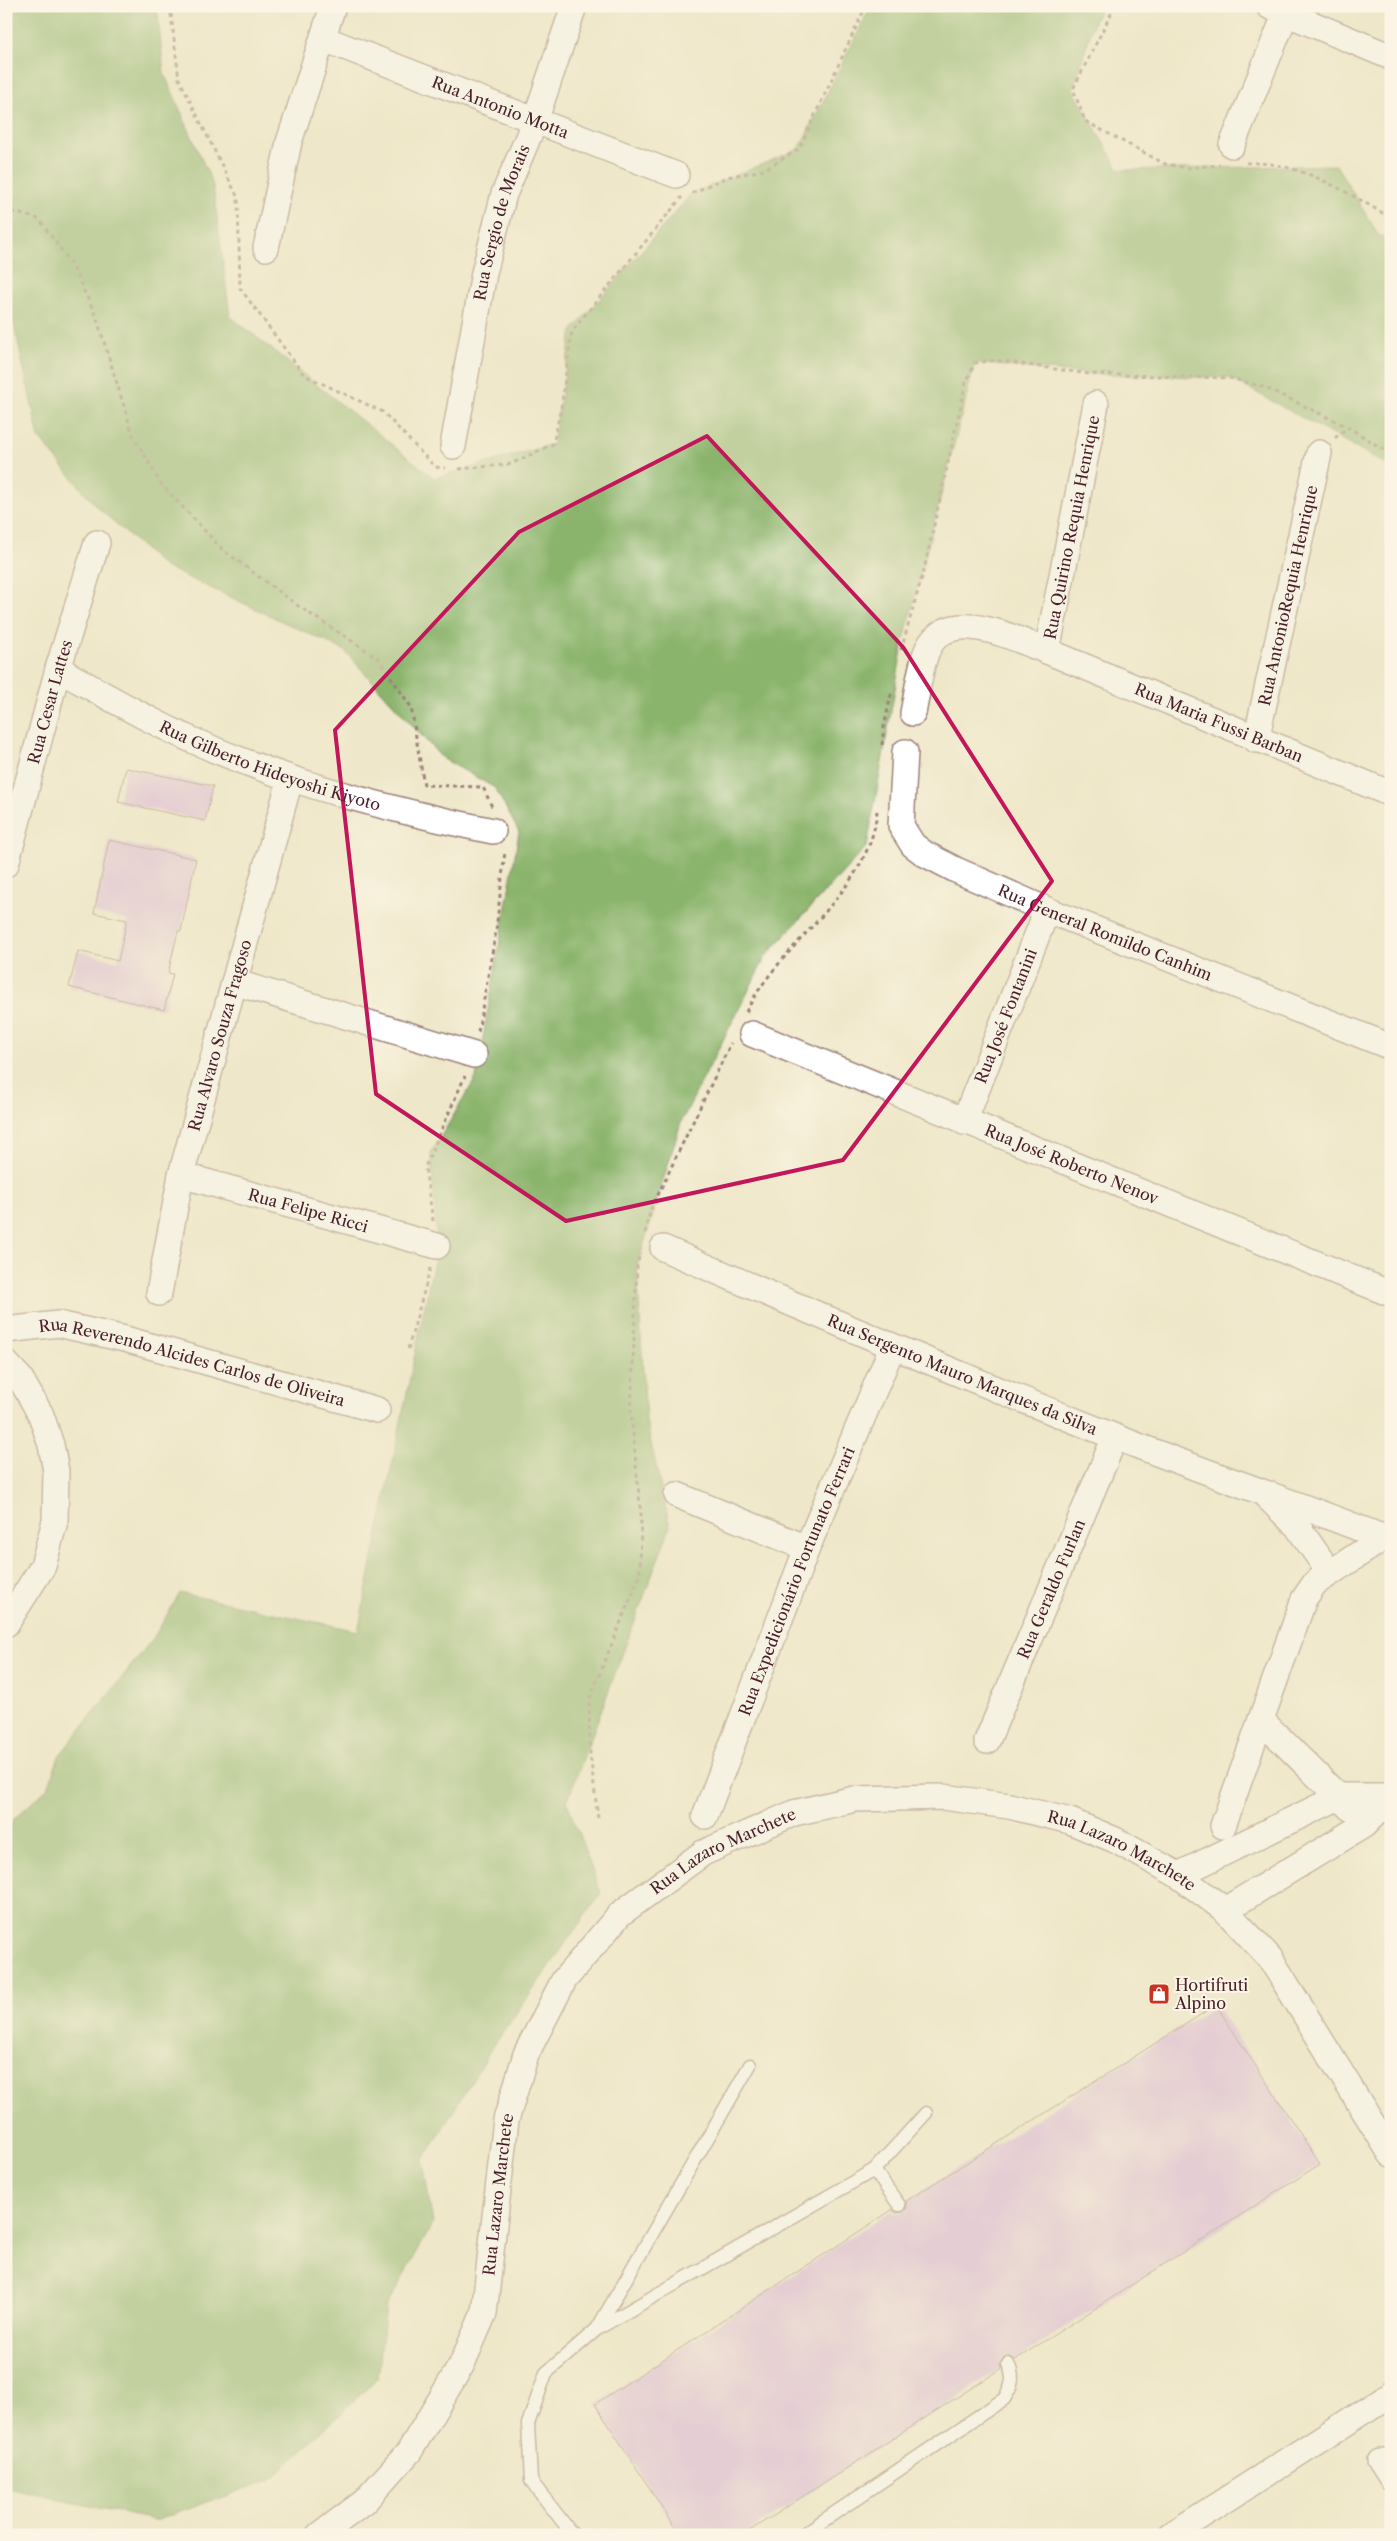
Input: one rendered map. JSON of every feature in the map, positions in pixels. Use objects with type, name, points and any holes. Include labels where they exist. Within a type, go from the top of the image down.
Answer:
[{"type":"street","points":[[266,248],[289,142],[324,39],[333,6]]},
{"type":"street","name":"Rua Sergio de Morais","points":[[453,446],[484,272],[504,194],[534,121],[574,6]]},
{"type":"street","points":[[1235,158],[1282,8],[1391,57]]},
{"type":"street","name":"Rua Antonio Motta","points":[[324,39],[676,175]]},
{"type":"street","name":"Rua Quirino Requia Henrique","points":[[1047,651],[1096,404]]},
{"type":"street","name":"Rua AntonioRequia Henrique","points":[[1256,740],[1319,453]]},
{"type":"street","name":"Rua Cesar Lattes","points":[[6,864],[58,669],[97,543]]},
{"type":"street","points":[[913,713],[925,654],[936,638],[952,626],[968,626],[994,631],[1047,651]]},
{"type":"street","name":"Rua Maria Fussi Barban","points":[[1047,651],[1256,740],[1391,794]]},
{"type":"street","name":"Rua Gilberto Hideyoshi Kiyoto","points":[[58,669],[190,740],[290,780],[441,820],[497,831]]},
{"type":"street","name":"Rua General Romildo Canhim","points":[[893,753],[901,826],[913,845],[956,870],[1047,910],[1391,1047]]},
{"type":"street","name":"Rua Alvaro Souza Fragoso","points":[[159,1293],[181,1176],[290,780]]},
{"type":"street","name":"Rua José Fontanini","points":[[964,1122],[1047,910]]},
{"type":"street","points":[[234,982],[474,1055]]},
{"type":"street","name":"Rua José Roberto Nenov","points":[[743,1029],[964,1122],[1391,1294]]},
{"type":"street","name":"Rua Felipe Ricci","points":[[181,1176],[437,1246]]},
{"type":"street","name":"Rua Sergento Mauro Marques da Silva","points":[[650,1244],[892,1348],[1115,1437],[1265,1494],[1387,1536]]},
{"type":"street","name":"Rua Reverendo Alcides Carlos de Oliveira","points":[[6,1330],[58,1324],[125,1339],[377,1410]]},
{"type":"street","name":"Rua Expedicionário Fortunato Ferrari","points":[[705,1816],[807,1548],[892,1348]]},
{"type":"street","points":[[6,1363],[20,1378],[41,1415],[51,1445],[56,1471],[55,1521],[43,1566],[6,1624]]},
{"type":"street","name":"Rua Geraldo Furlan","points":[[987,1741],[1115,1437]]},
{"type":"street","name":"Rua Sergento Mauro Marques da Silva","points":[[1265,1494],[1297,1526],[1330,1573]]},
{"type":"street","points":[[677,1495],[807,1548]]},
{"type":"street","points":[[1223,1826],[1304,1599],[1314,1583],[1387,1536]]},
{"type":"street","points":[[1261,1720],[1341,1796],[1364,1825]]},
{"type":"street","name":"Rua Lazaro Marchete","points":[[320,2535],[364,2502],[409,2452],[462,2364],[484,2313],[506,2120],[526,2054],[564,1980],[620,1914],[703,1853],[794,1813],[855,1799],[943,1796],[1009,1806],[1070,1821],[1115,1840],[1178,1875],[1225,1910],[1270,1958],[1391,2154]]},
{"type":"street","points":[[1178,1875],[1341,1796],[1391,1797]]},
{"type":"street","points":[[1225,1910],[1364,1825],[1391,1797]]},
{"type":"street","points":[[1171,2535],[1391,2394]]},
{"type":"lane","points":[[597,2329],[750,2065]]},
{"type":"lane","points":[[573,2535],[531,2481],[528,2424],[546,2373],[597,2329],[874,2170],[926,2113]]},
{"type":"lane","points":[[874,2170],[899,2206]]},
{"type":"lane","points":[[802,2535],[1004,2399],[1013,2381],[1012,2372],[1008,2364]]},
{"type":"path","points":[[1116,6],[1073,89],[1084,121],[1165,164],[1187,168],[1235,158],[1279,166],[1335,186],[1391,218]]},
{"type":"path","points":[[6,206],[13,212],[40,219],[71,264],[96,316],[133,435],[161,484],[223,550],[301,608],[378,658],[411,707],[424,785],[483,787],[497,831],[496,931],[474,1055],[425,1167],[437,1246],[408,1349]]},
{"type":"path","points":[[900,653],[924,570],[966,382],[975,363],[995,360],[1089,374],[1230,378],[1264,387],[1340,423],[1391,454]]},
{"type":"path","points":[[893,753],[884,727],[894,681]]},
{"type":"path","points":[[598,1818],[590,1754],[589,1700],[640,1575],[641,1516],[631,1413],[637,1266],[650,1244],[651,1209],[743,1029],[766,979],[852,878],[876,821],[878,802]]},
{"type":"highlighted area","points":[[707,436],[903,647],[1052,881],[843,1160],[566,1221],[376,1094],[335,730],[519,532]]},
{"type":"green space","points":[[6,6],[157,6],[164,73],[213,185],[230,316],[434,478],[553,444],[572,331],[692,193],[799,149],[871,6],[1102,6],[1094,22],[1073,89],[1119,170],[1336,165],[1379,236],[1391,238],[1391,467],[1230,378],[1089,374],[975,363],[903,644],[867,846],[766,956],[681,1122],[637,1266],[646,1421],[670,1527],[567,1802],[601,1893],[488,2054],[423,2161],[433,2224],[386,2307],[378,2378],[271,2480],[154,2520],[6,2488],[6,1826],[48,1788],[59,1756],[154,1637],[180,1593],[358,1631],[437,1246],[431,1153],[476,1078],[519,832],[495,788],[442,758],[344,650],[163,566],[96,506],[39,438],[6,288]]},
{"type":"building","points":[[126,768],[213,786],[205,821],[118,802]]},
{"type":"building","points":[[109,840],[196,859],[181,931],[178,931],[168,973],[173,974],[164,1010],[69,987],[78,951],[118,961],[127,920],[94,913]]},
{"type":"building","points":[[1216,2005],[1320,2164],[1015,2360],[1009,2356],[1004,2357],[1000,2363],[1001,2369],[743,2535],[680,2535],[595,2404],[892,2210],[896,2213],[903,2212],[907,2208],[906,2201]]},
{"type":"place","name":"Hortifruti Alpino","points":[[1159,1994]]}]
